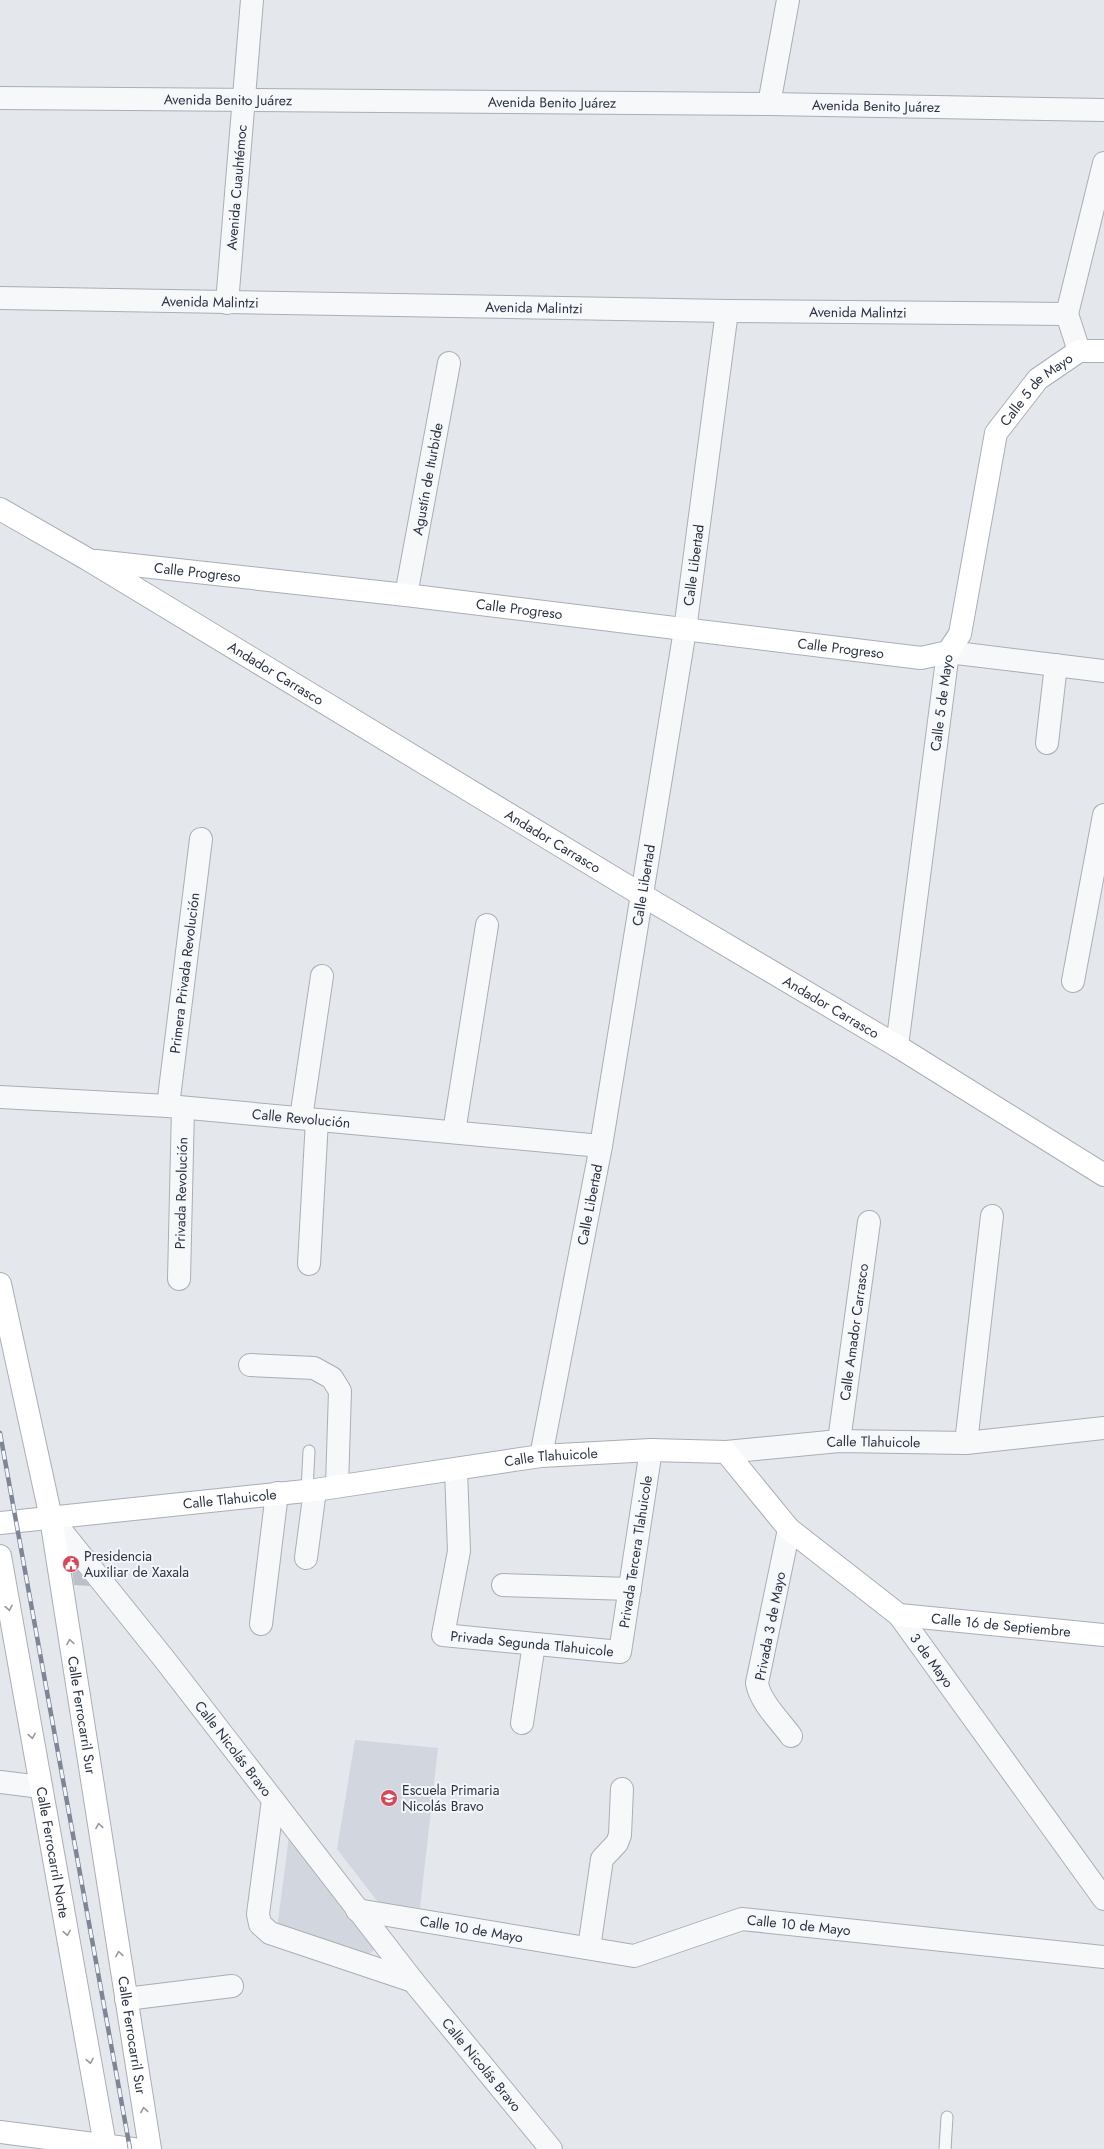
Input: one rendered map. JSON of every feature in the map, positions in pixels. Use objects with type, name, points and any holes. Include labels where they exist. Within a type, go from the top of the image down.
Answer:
[{"type":"main road","points":[[1079,351],[1104,351]]},
{"type":"main road","name":"Calle 5 de Mayo","points":[[948,652],[960,634],[996,433],[1038,379],[1079,351]]},
{"type":"main road","name":"Andador Carrasco","points":[[0,508],[89,560],[642,895],[896,1046],[1104,1175]]},
{"type":"main road","name":"Calle Progreso","points":[[89,560],[406,596],[921,658],[948,652]]},
{"type":"main road","name":"Calle Ferrocarril Sur","points":[[0,1284],[51,1518],[150,2149]]},
{"type":"main road","name":"Calle Tlahuicole","points":[[0,1523],[311,1490],[456,1470],[541,1456],[650,1450],[726,1452]]},
{"type":"main road","name":"3 de Mayo","points":[[726,1452],[789,1529],[899,1615]]},
{"type":"main road","name":"Calle Ferrocarril Norte","points":[[0,1556],[105,2147]]},
{"type":"main road","name":"Calle 16 de Septiembre","points":[[899,1615],[1104,1635]]},
{"type":"main road","points":[[0,2132],[105,2147],[133,2149]]},
{"type":"street","name":"Avenida Cuauhtémoc","points":[[227,303],[252,0]]},
{"type":"street","points":[[769,104],[788,0]]},
{"type":"street","name":"Avenida Benito Juárez","points":[[0,98],[769,104],[1104,110]]},
{"type":"street","points":[[1079,351],[1067,314],[1104,164]]},
{"type":"street","name":"Avenida Malintzi","points":[[0,298],[727,311],[1067,314]]},
{"type":"street","name":"Calle Libertad","points":[[541,1456],[601,1146],[642,895],[685,630],[727,311]]},
{"type":"street","name":"Agustín de Iturbide","points":[[406,596],[449,364]]},
{"type":"street","points":[[948,652],[1104,671]]},
{"type":"street","name":"Calle 5 de Mayo","points":[[896,1046],[948,652]]},
{"type":"street","points":[[1047,743],[1056,666]]},
{"type":"street","points":[[1072,981],[1104,815]]},
{"type":"street","name":"Primera Privada Revolución","points":[[176,1107],[201,839]]},
{"type":"street","points":[[454,1132],[487,925]]},
{"type":"street","points":[[309,1264],[309,1119],[322,976]]},
{"type":"street","name":"Calle Revolución","points":[[0,1097],[176,1107],[601,1146]]},
{"type":"street","name":"Privada Revolución","points":[[176,1107],[179,1279]]},
{"type":"street","points":[[966,1443],[992,1216]]},
{"type":"street","name":"Calle Amador Carrasco","points":[[839,1441],[868,1222]]},
{"type":"street","points":[[250,1364],[314,1368],[332,1378],[340,1391],[337,1486]]},
{"type":"street","name":"Calle Tlahuicole","points":[[726,1452],[839,1441],[966,1443],[1104,1428]]},
{"type":"street","name":"Privada Tercera Tlahuicole","points":[[620,1652],[650,1450]]},
{"type":"street","name":"Privada Segunda Tlahuicole","points":[[456,1470],[459,1551],[442,1635],[620,1652]]},
{"type":"street","points":[[306,1558],[311,1490]]},
{"type":"street","points":[[261,1624],[277,1493]]},
{"type":"street","name":"Calle Nicolás Bravo","points":[[51,1518],[165,1660],[413,1981],[551,2149]]},
{"type":"street","name":"Privada 3 de Mayo","points":[[789,1529],[757,1683],[758,1690],[791,1736]]},
{"type":"street","points":[[503,1585],[630,1589]]},
{"type":"street","name":"3 de Mayo","points":[[899,1615],[1104,1900]]},
{"type":"street","points":[[522,1723],[534,1644]]},
{"type":"street","points":[[0,1782],[42,1787]]},
{"type":"street","points":[[589,1948],[602,1859],[617,1843],[620,1835],[622,1789]]},
{"type":"street","points":[[273,1800],[258,1914],[260,1924],[270,1933],[413,1981]]},
{"type":"street","name":"Calle 10 de Mayo","points":[[357,1910],[634,1956],[742,1918],[1104,1957]]},
{"type":"street","points":[[126,1999],[232,1986]]},
{"type":"lane","points":[[309,1451],[311,1490]]},
{"type":"lane","points":[[945,2149],[948,2118]]},
{"type":"shaded area","name":"Escuela Primaria Nicolás Bravo","points":[[355,1740],[438,1748],[420,1908],[378,1902],[337,1849]]},
{"type":"shaded area","points":[[289,1836],[383,1943],[362,1960],[277,1929]]},
{"type":"building","points":[[71,1562],[90,1586],[74,1585]]},
{"type":"railway","points":[[0,1433],[130,2149]]},
{"type":"place","name":"Presidencia Auxiliar de Xaxala","points":[[71,1564]]},
{"type":"place","name":"Escuela Primaria Nicolás Bravo","points":[[389,1798]]}]
